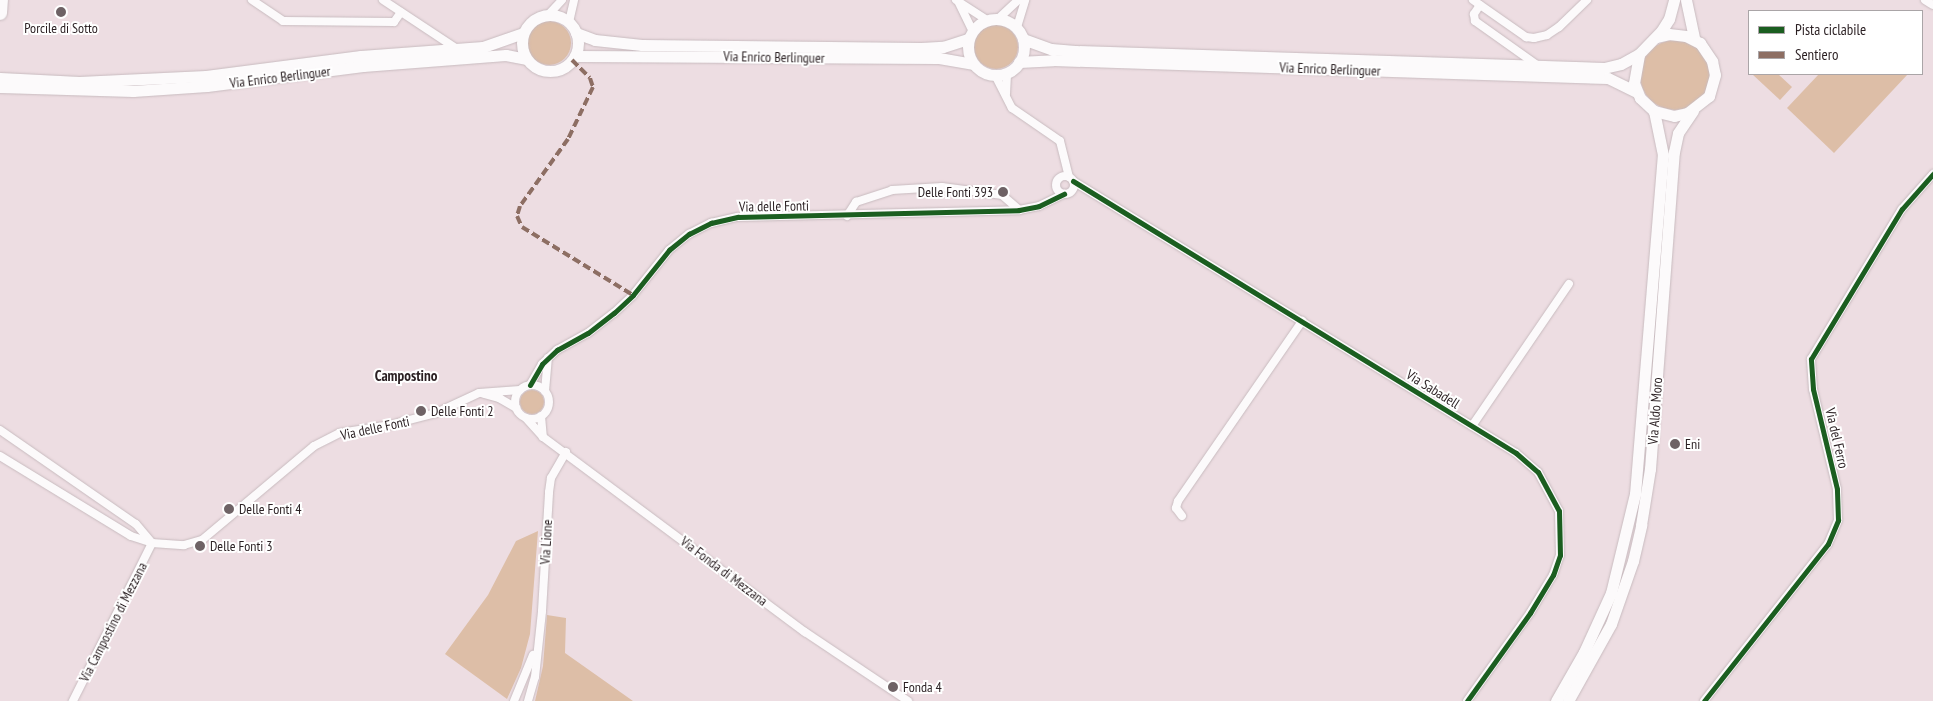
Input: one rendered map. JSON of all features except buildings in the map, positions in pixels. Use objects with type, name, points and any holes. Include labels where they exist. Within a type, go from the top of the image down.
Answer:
[{"type":"highway","points":[[0,13],[1,0]]},
{"type":"main road","points":[[1657,37],[1678,34],[1694,39],[1709,54],[1715,75],[1709,96],[1693,111],[1674,116],[1654,111],[1637,92],[1633,73],[1639,54],[1657,37],[1669,19],[1674,0]]},
{"type":"main road","points":[[1686,0],[1694,39]]},
{"type":"main road","points":[[549,14],[569,22],[576,33],[575,56]]},
{"type":"main road","name":"Via Enrico Berlinguer","points":[[34,85],[206,76],[361,56],[495,45],[523,33],[532,21],[549,14]]},
{"type":"main road","points":[[995,75],[1007,73],[1019,62],[1024,51],[1023,39],[1017,27],[999,18]]},
{"type":"main road","name":"Via Enrico Berlinguer","points":[[576,33],[595,40],[642,45],[921,48],[943,47],[970,35],[986,20],[999,18]]},
{"type":"main road","points":[[523,33],[521,44],[526,59]]},
{"type":"main road","points":[[970,35],[967,52],[972,64]]},
{"type":"main road","name":"Via Enrico Berlinguer","points":[[1023,39],[1051,49],[1075,51],[1604,68],[1621,64],[1639,54]]},
{"type":"main road","name":"Via Enrico Berlinguer","points":[[34,85],[133,91],[207,86],[382,65],[506,55],[526,59],[536,68],[549,71],[562,68],[575,56],[939,58],[972,64],[982,72],[995,75]]},
{"type":"main road","name":"Via Enrico Berlinguer","points":[[1019,62],[1053,60],[1608,78],[1637,92]]},
{"type":"main road","points":[[0,78],[34,85]]},
{"type":"main road","points":[[0,87],[34,85]]},
{"type":"main road","name":"Via Aldo Moro","points":[[1556,701],[1584,652],[1611,592],[1635,494],[1662,155],[1654,111]]},
{"type":"main road","name":"Via Aldo Moro","points":[[1568,701],[1611,624],[1633,560],[1641,525],[1651,459],[1674,152],[1678,133],[1693,111]]},
{"type":"street","points":[[252,0],[283,21],[394,22],[401,12]]},
{"type":"street","points":[[383,0],[457,49]]},
{"type":"street","points":[[549,14],[562,0]]},
{"type":"street","points":[[569,22],[574,0]]},
{"type":"street","points":[[999,18],[1018,0]]},
{"type":"street","points":[[1017,27],[1025,0]]},
{"type":"street","points":[[1473,0],[1526,37],[1534,38],[1547,35],[1587,0]]},
{"type":"street","points":[[1925,0],[1933,5]]},
{"type":"street","points":[[958,1],[986,20]]},
{"type":"street","points":[[958,1],[970,35]]},
{"type":"street","points":[[1480,5],[1474,14],[1475,21],[1539,66]]},
{"type":"street","points":[[1006,96],[1007,73]]},
{"type":"street","points":[[995,75],[1015,110],[1058,138],[1068,179],[1064,192]]},
{"type":"street","name":"Via del Ferro","points":[[1704,701],[1828,544],[1838,520],[1837,489],[1813,389],[1811,358],[1902,209],[1933,174]]},
{"type":"street","points":[[1064,192],[1057,182],[1068,179]]},
{"type":"street","name":"Via Sabadell","points":[[1068,179],[1516,453],[1538,472],[1556,502],[1562,532],[1560,555],[1553,575],[1466,701]]},
{"type":"street","points":[[847,216],[856,202],[892,190],[942,186],[1002,195],[1019,210]]},
{"type":"street","points":[[1064,192],[1089,192]]},
{"type":"street","name":"Via delle Fonti","points":[[0,456],[20,465],[88,512],[131,536],[152,544],[184,545],[202,540],[314,446],[340,433],[436,413],[479,393],[520,390],[530,385],[548,358],[614,313],[633,296],[669,250],[689,234],[711,223],[738,217],[847,216],[1019,210],[1033,208],[1064,192]]},
{"type":"street","points":[[1472,426],[1569,284]]},
{"type":"street","points":[[1182,516],[1177,511],[1178,501],[1302,321]]},
{"type":"street","points":[[543,437],[541,416],[549,404],[545,391],[548,358]]},
{"type":"street","points":[[530,385],[545,391]]},
{"type":"street","points":[[516,408],[515,398],[520,390]]},
{"type":"street","points":[[479,393],[499,398],[516,408],[526,418],[541,416]]},
{"type":"street","name":"Via Fonda di Mezzana","points":[[526,418],[543,437],[566,452],[805,632],[908,701]]},
{"type":"street","points":[[0,430],[136,524],[152,544]]},
{"type":"street","name":"Via Lione","points":[[528,701],[535,677],[549,492],[552,478],[566,452]]},
{"type":"street","name":"Via Campostino di Mezzana","points":[[73,701],[152,544]]},
{"type":"street","name":"Via Lione","points":[[514,701],[528,673],[538,636]]},
{"type":"shaded area","points":[[545,21],[553,21],[565,27],[571,43],[565,59],[553,65],[545,65],[533,59],[527,47],[527,39],[533,27]]},
{"type":"shaded area","points":[[992,25],[1000,25],[1012,31],[1018,47],[1012,63],[1000,69],[992,69],[980,63],[974,51],[974,43],[980,31]]},
{"type":"shaded area","points":[[1675,40],[1688,43],[1700,50],[1707,62],[1710,75],[1707,88],[1700,100],[1688,107],[1675,110],[1662,107],[1650,100],[1643,88],[1640,75],[1643,62],[1650,50],[1662,43]]},
{"type":"shaded area","points":[[1753,75],[1779,75],[1792,87],[1780,100]]},
{"type":"shaded area","points":[[1818,75],[1907,75],[1834,153],[1787,108]]},
{"type":"shaded area","points":[[532,390],[540,394],[544,402],[540,410],[532,414],[524,410],[520,402],[524,394]]},
{"type":"shaded area","points":[[538,531],[530,634],[521,668],[507,699],[445,654],[488,595],[516,541]]},
{"type":"shaded area","points":[[547,615],[566,618],[565,653],[633,701],[535,701],[543,666]]},
{"type":"marked path","points":[[572,60],[590,78],[593,87],[568,139],[520,206],[517,216],[522,227],[633,295]]},
{"type":"cycle path","points":[[1704,701],[1828,544],[1838,520],[1837,489],[1813,389],[1811,359],[1902,209],[1933,174]]},
{"type":"cycle path","points":[[1073,181],[1516,453],[1538,472],[1559,511],[1560,555],[1553,575],[1530,613],[1467,701]]},
{"type":"cycle path","points":[[530,385],[542,364],[557,350],[588,333],[614,313],[633,295],[669,250],[689,234],[711,223],[738,217],[1019,210],[1039,206],[1064,194]]},
{"type":"place","name":"Porcile di Sotto","points":[[61,12]]},
{"type":"place","name":"Delle Fonti 393","points":[[1003,192]]},
{"type":"place","name":"Delle Fonti 2","points":[[421,411]]},
{"type":"place","name":"Eni","points":[[1675,444]]},
{"type":"place","name":"Delle Fonti 4","points":[[229,509]]},
{"type":"place","name":"Delle Fonti 3","points":[[200,546]]},
{"type":"place","name":"Fonda 4","points":[[893,687]]},
{"type":"district","name":"Campostino","points":[[406,376]]}]
